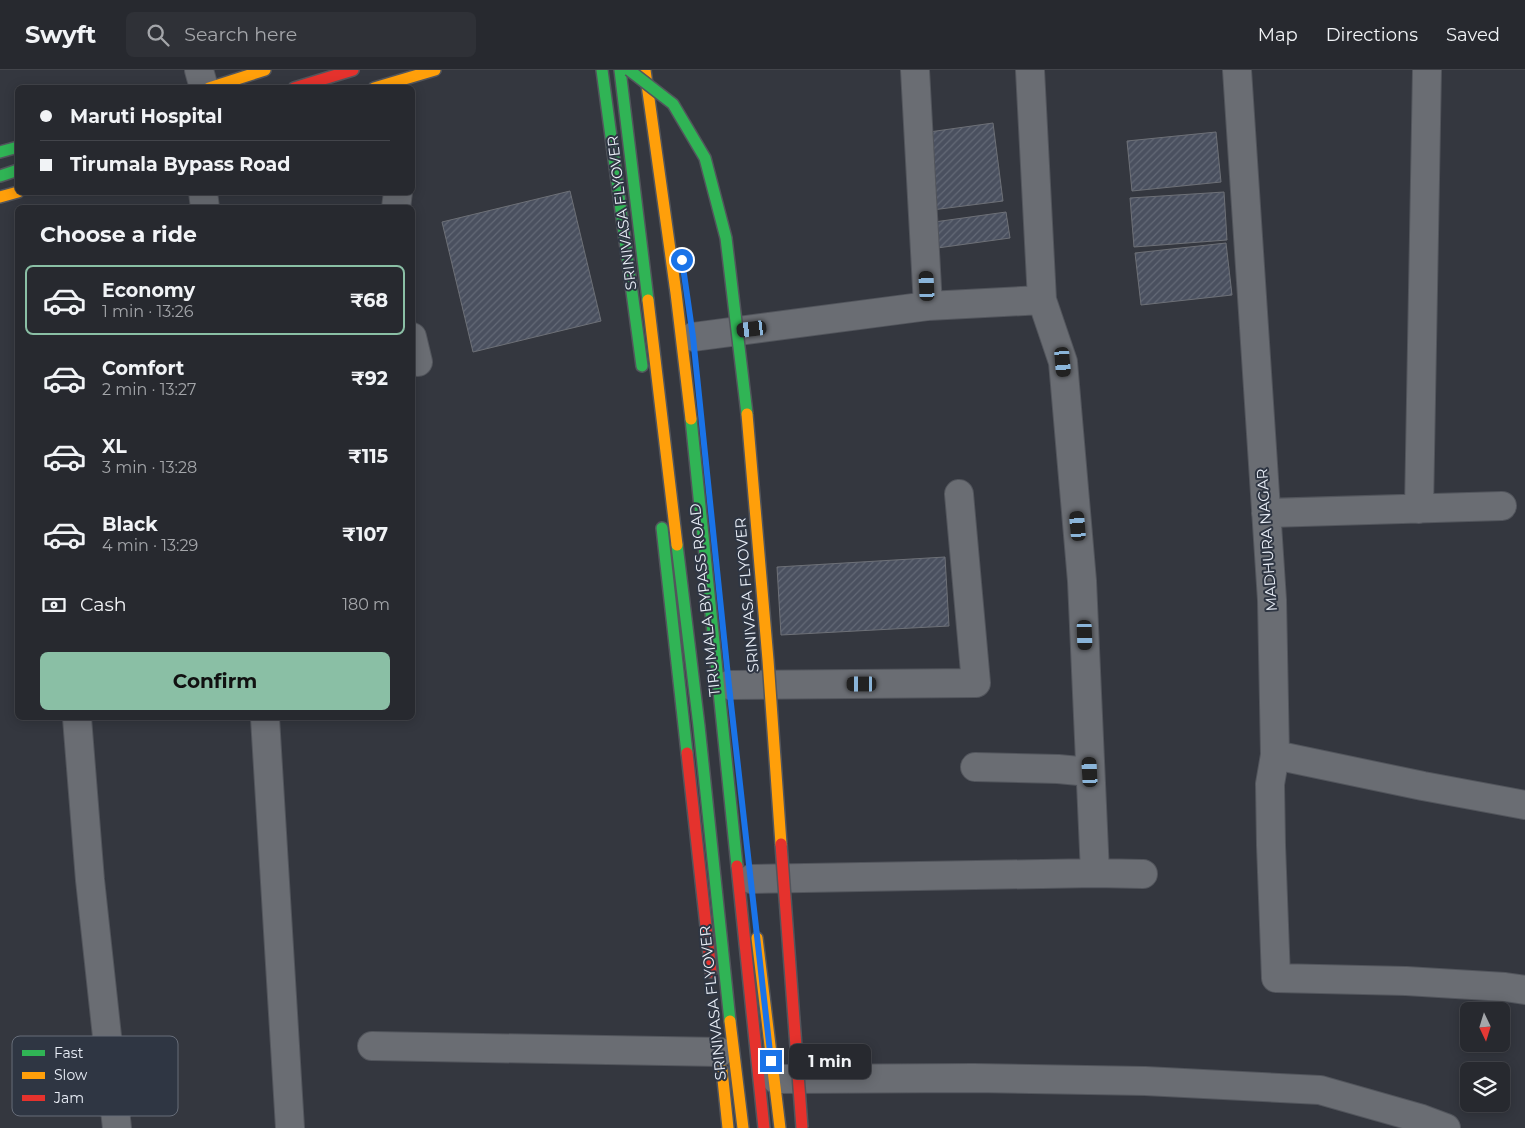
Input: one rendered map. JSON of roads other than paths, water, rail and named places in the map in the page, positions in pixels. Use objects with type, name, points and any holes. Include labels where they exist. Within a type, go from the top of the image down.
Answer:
[{"type":"main road","points":[[218,85],[265,70]]},
{"type":"main road","points":[[304,85],[352,70]]},
{"type":"main road","points":[[388,85],[435,70]]},
{"type":"main road","points":[[602,70],[644,377]]},
{"type":"main road","name":"SRINIVASA FLYOVER","points":[[620,70],[698,716],[743,1128]]},
{"type":"main road","name":"SRINIVASA FLYOVER","points":[[629,70],[673,104],[705,158],[726,238],[747,411],[767,650],[802,1128]]},
{"type":"main road","points":[[645,70],[681,334],[764,1128]]},
{"type":"main road","points":[[653,70],[692,332]]},
{"type":"main road","name":"TIRUMALA BYPASS ROAD","points":[[698,385],[736,744]]},
{"type":"main road","points":[[660,516],[713,982]]},
{"type":"main road","points":[[756,927],[780,1128]]},
{"type":"main road","points":[[720,1047],[728,1128]]},
{"type":"street","points":[[199,70],[203,85]]},
{"type":"street","points":[[915,70],[928,306]]},
{"type":"street","points":[[1030,70],[1042,300],[1063,362],[1082,581],[1095,873]]},
{"type":"street","name":"MADHURA NAGAR","points":[[1238,70],[1272,600],[1275,755],[1270,784],[1276,978],[1505,986],[1525,990]]},
{"type":"street","points":[[1419,508],[1427,70]]},
{"type":"street","points":[[692,332],[928,306],[1042,300]]},
{"type":"street","points":[[729,686],[976,683],[960,494]]},
{"type":"street","points":[[1266,513],[1502,506]]},
{"type":"street","points":[[77,720],[90,880],[107,1036]]},
{"type":"street","points":[[265,720],[290,1128]]},
{"type":"street","points":[[1275,755],[1525,805]]},
{"type":"street","points":[[975,767],[1058,769],[1090,772]]},
{"type":"street","points":[[751,879],[1095,873],[1142,874]]},
{"type":"street","points":[[372,1046],[720,1047]]},
{"type":"street","points":[[773,1079],[974,1078],[1126,1080],[1320,1090],[1422,1119],[1446,1128]]}]
